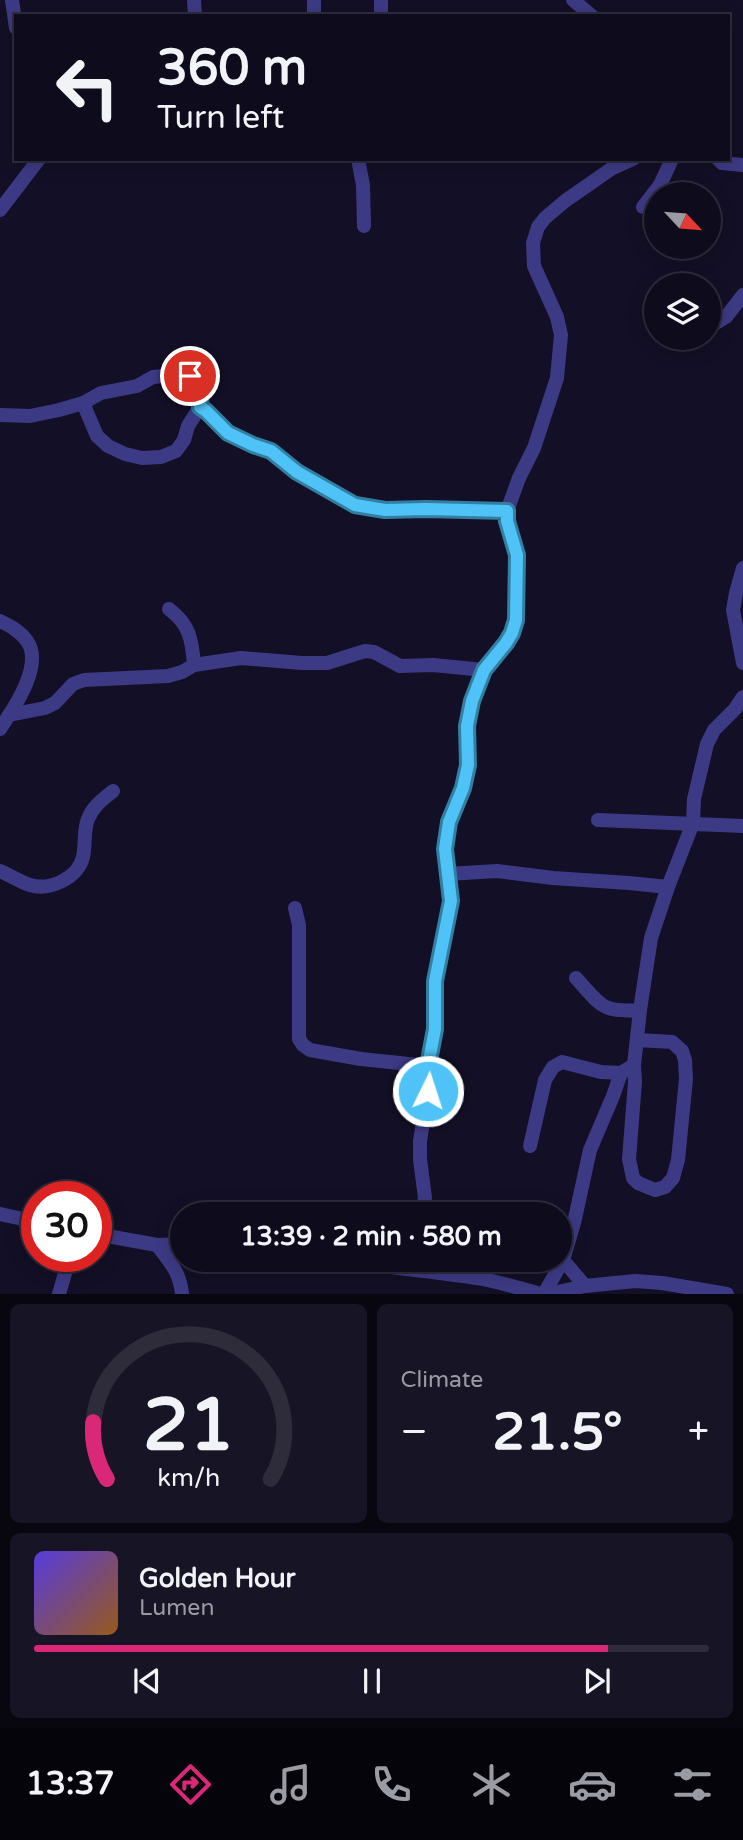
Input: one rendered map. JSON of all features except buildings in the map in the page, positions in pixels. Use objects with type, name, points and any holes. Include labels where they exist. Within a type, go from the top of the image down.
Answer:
[{"type":"street","points":[[573,0],[590,14]]},
{"type":"street","points":[[0,210],[37,161]]},
{"type":"street","points":[[358,161],[363,185],[364,226]]},
{"type":"street","points":[[424,1202],[420,1141],[435,1029],[435,981],[451,901],[445,849],[449,822],[463,788],[468,765],[467,726],[472,701],[484,670],[506,643],[516,620],[517,555],[507,521],[507,511],[534,448],[557,378],[561,335],[557,317],[534,266],[533,243],[538,227],[545,218],[611,169],[629,161]]},
{"type":"street","points":[[643,207],[660,185],[671,161]]},
{"type":"street","points":[[720,161],[743,165]]},
{"type":"street","points":[[721,320],[743,295]]},
{"type":"street","points":[[0,415],[30,416],[60,410],[83,403],[101,393],[137,386],[153,377],[190,376],[198,382],[201,391],[200,407],[188,426],[184,440],[176,451],[161,457],[142,458],[108,446],[97,436],[83,403]]},
{"type":"street","points":[[200,407],[228,433],[271,451],[297,472],[355,505],[385,510],[507,511]]},
{"type":"street","points":[[743,568],[733,610],[743,663]]},
{"type":"street","points":[[169,609],[184,622],[192,643],[194,666]]},
{"type":"street","points":[[0,621],[15,629],[29,642],[32,657],[29,677],[0,729]]},
{"type":"street","points":[[9,715],[45,708],[55,703],[74,684],[84,680],[168,676],[194,666],[241,658],[327,663],[365,651],[374,652],[400,666],[433,665],[484,670]]},
{"type":"street","points":[[638,1040],[672,1042],[682,1051],[685,1060],[686,1079],[678,1160],[673,1178],[664,1187],[654,1190],[633,1178],[629,1159],[634,1065],[651,938],[693,823],[694,799],[707,744],[714,730],[743,697]]},
{"type":"street","points":[[0,871],[32,886],[51,887],[66,878],[78,868],[83,857],[87,821],[94,806],[113,791]]},
{"type":"street","points":[[598,820],[743,826]]},
{"type":"street","points":[[447,874],[497,871],[668,887]]},
{"type":"street","points":[[295,908],[299,925],[299,1039],[303,1045],[310,1050],[360,1059],[428,1066]]},
{"type":"street","points":[[576,978],[608,1009],[619,1012],[640,1010]]},
{"type":"street","points":[[530,1146],[545,1080],[553,1067],[562,1062],[601,1072],[621,1073],[634,1065]]},
{"type":"street","points":[[572,1230],[590,1150],[621,1073]]},
{"type":"street","points":[[0,1214],[21,1219]]},
{"type":"street","points":[[112,1237],[157,1245],[170,1244]]},
{"type":"street","points":[[157,1245],[176,1270],[181,1281],[182,1294]]},
{"type":"street","points":[[572,1271],[585,1286]]},
{"type":"street","points":[[59,1294],[65,1272]]},
{"type":"street","points":[[449,1272],[544,1294],[585,1286],[606,1289],[635,1282],[662,1283],[727,1294]]},
{"type":"street","points":[[544,1294],[556,1272]]},
{"type":"route","points":[[190,376],[198,382],[201,391],[200,407],[228,433],[271,451],[297,472],[355,505],[385,510],[507,511],[507,521],[517,555],[516,620],[506,643],[484,670],[472,701],[467,726],[468,765],[463,788],[449,822],[445,849],[451,901],[435,981],[435,1029],[428,1066],[428,1091]]}]
